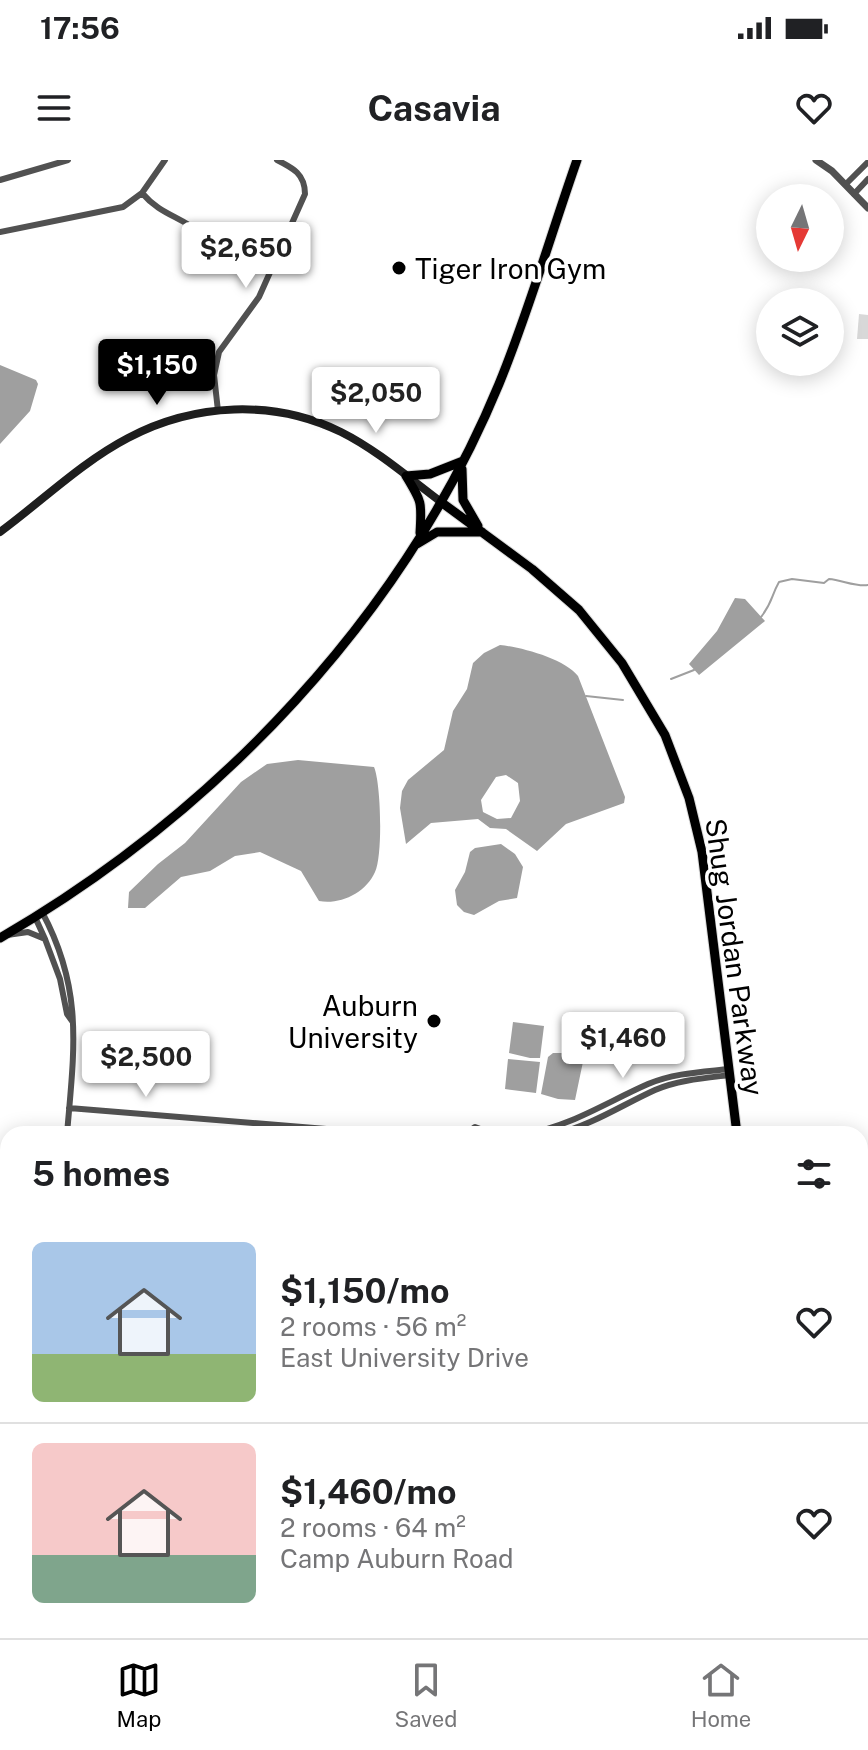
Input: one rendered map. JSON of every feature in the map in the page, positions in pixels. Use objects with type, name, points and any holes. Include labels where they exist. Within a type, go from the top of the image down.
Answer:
[{"type":"main road","points":[[2,937],[124,857],[204,792],[285,711],[359,625],[417,541],[463,461],[511,354],[577,160]]},
{"type":"main road","points":[[0,532],[127,438],[164,422],[203,411],[244,409],[304,418],[345,435],[441,502]]},
{"type":"main road","points":[[406,476],[430,474],[463,461]]},
{"type":"main road","points":[[463,461],[460,480],[463,500],[482,532]]},
{"type":"main road","points":[[406,476],[421,500],[423,510],[417,541]]},
{"type":"main road","name":"Shug Jordan Parkway","points":[[441,502],[548,582],[593,625],[638,686],[665,735],[680,771],[698,831],[736,1126]]},
{"type":"main road","points":[[417,541],[437,532],[482,532]]},
{"type":"street","points":[[0,180],[68,160]]},
{"type":"street","points":[[0,232],[113,211],[142,193],[165,160]]},
{"type":"street","points":[[218,411],[214,375],[219,352],[259,297],[305,194],[299,172],[277,160]]},
{"type":"street","points":[[816,160],[846,184],[868,208]]},
{"type":"street","points":[[846,184],[868,162]]},
{"type":"street","points":[[854,194],[868,179]]},
{"type":"street","points":[[142,193],[157,209],[200,231],[214,257]]},
{"type":"street","points":[[38,914],[55,961],[67,1014],[72,1021]]},
{"type":"street","points":[[38,914],[62,956],[73,1003],[68,1126]]},
{"type":"street","points":[[2,937],[28,932],[45,939]]},
{"type":"street","points":[[553,1126],[584,1117],[663,1079],[681,1074],[729,1072]]},
{"type":"street","points":[[582,1126],[658,1089],[729,1072]]},
{"type":"street","points":[[69,1108],[289,1126]]},
{"type":"green space","points":[[859,314],[868,315],[868,339],[857,339]]},
{"type":"shaded area","points":[[0,365],[36,380],[38,384],[30,411],[0,444]]},
{"type":"shaded area","points":[[735,598],[745,599],[765,621],[699,675],[689,664],[717,631]]},
{"type":"shaded area","points":[[500,645],[519,648],[553,659],[578,676],[625,797],[624,803],[566,824],[537,851],[506,829],[490,828],[478,819],[431,823],[406,844],[400,808],[402,791],[408,780],[444,750],[453,711],[467,689],[473,663]],"holes":[[[506,775],[518,783],[520,801],[511,818],[497,819],[483,812],[481,800],[496,777]]]},
{"type":"shaded area","points":[[298,760],[374,767],[380,803],[379,851],[375,872],[365,886],[344,899],[319,901],[301,871],[260,852],[235,856],[210,871],[181,877],[145,908],[128,908],[129,892],[185,843],[241,782],[267,764]]},
{"type":"shaded area","points":[[501,844],[515,854],[523,867],[517,898],[499,901],[474,915],[464,912],[457,905],[455,890],[465,872],[470,852],[475,848]]},
{"type":"shaded area","points":[[513,1022],[544,1026],[540,1058],[509,1053]]},
{"type":"shaded area","points":[[553,1053],[572,1053],[584,1057],[575,1100],[541,1094],[548,1057]]},
{"type":"shaded area","points":[[508,1059],[540,1062],[536,1093],[505,1089]]},
{"type":"waterway","points":[[761,617],[779,582],[792,579],[824,583],[829,579],[868,585]]},
{"type":"waterway","points":[[671,679],[694,670]]},
{"type":"waterway","points":[[586,696],[623,700]]},
{"type":"place","name":"Tiger Iron Gym","points":[[399,268]]},
{"type":"place","name":"Auburn University","points":[[434,1021]]}]
